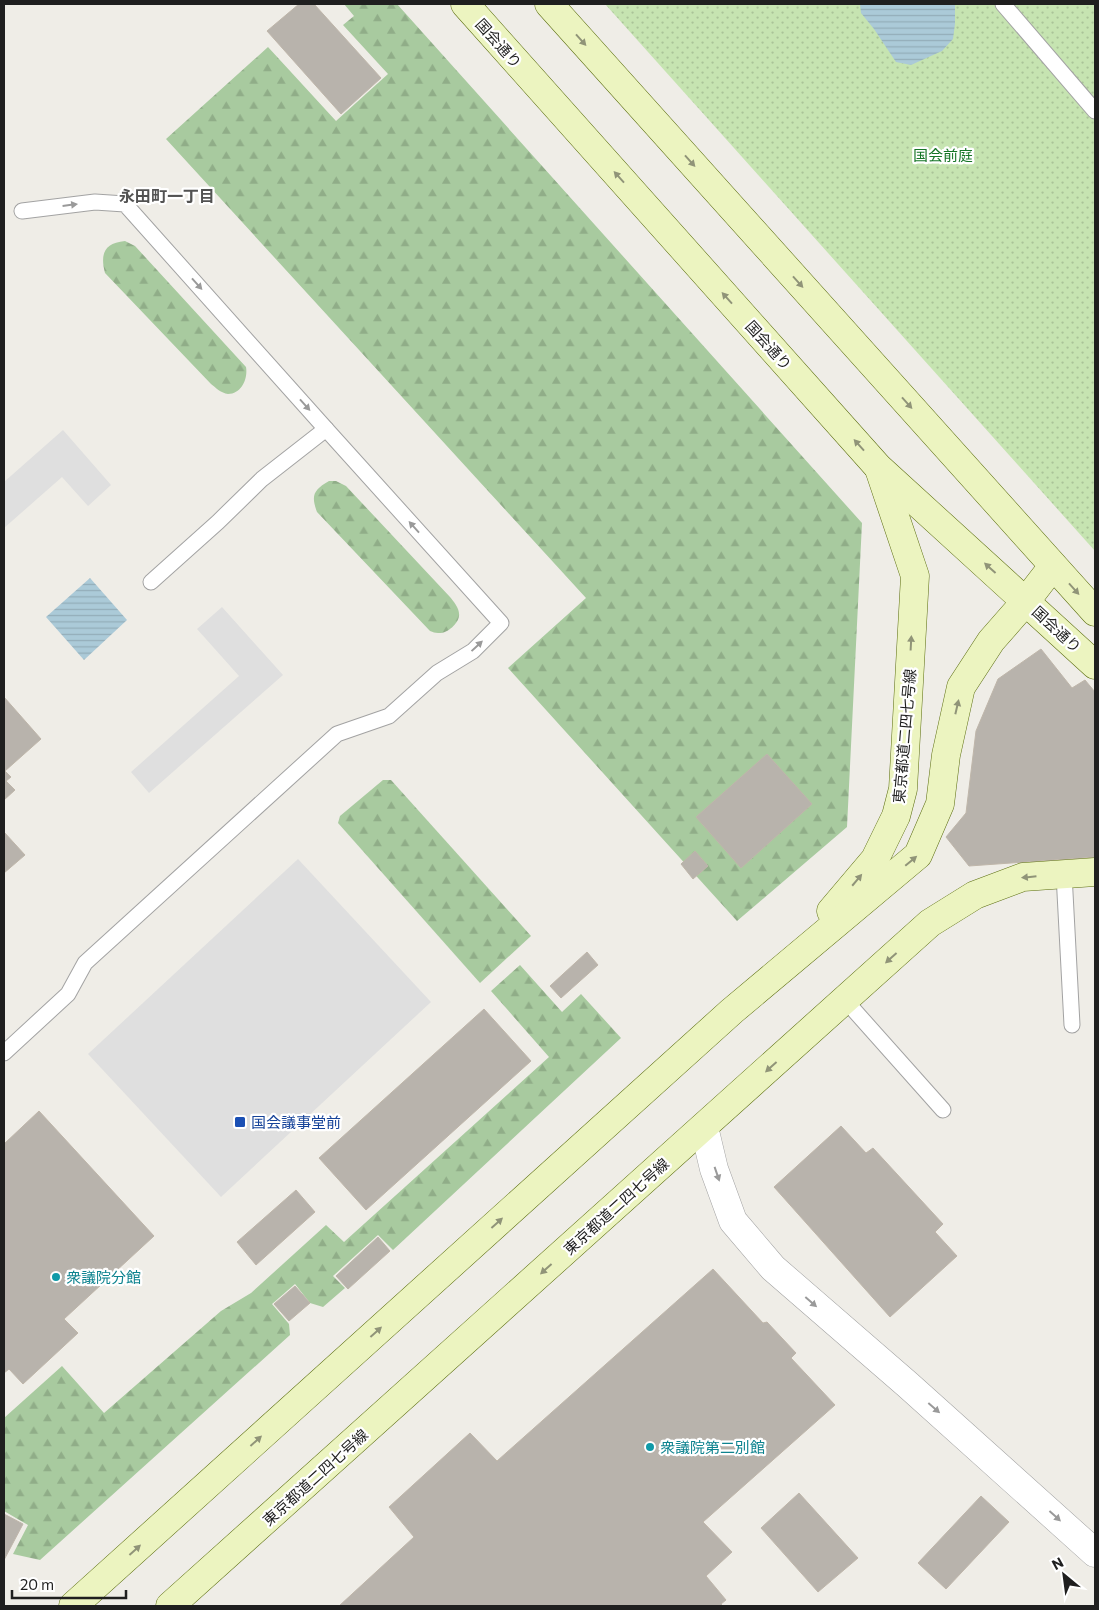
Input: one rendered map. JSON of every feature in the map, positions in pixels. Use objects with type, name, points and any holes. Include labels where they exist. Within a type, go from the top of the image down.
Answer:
[{"type":"main road","name":"国会通り","points":[[465,4],[878,467],[1095,665]]},
{"type":"main road","points":[[556,6],[1095,612]]},
{"type":"main road","name":"東京都道二四七号線","points":[[780,971],[875,860],[896,816],[902,789],[915,576],[878,467]]},
{"type":"main road","name":"東京都道二四七号線","points":[[73,1606],[732,1011],[918,855],[940,804],[946,755],[961,687],[991,641],[1053,566]]},
{"type":"main road","name":"東京都道二四七号線","points":[[170,1606],[930,923],[975,896],[1023,877],[1095,872]]},
{"type":"street","points":[[704,1127],[714,1168],[733,1221],[773,1268],[1010,1475],[1095,1553]]},
{"type":"lane","points":[[1003,4],[1095,111]]},
{"type":"lane","points":[[4,1053],[68,994],[85,964],[337,734],[390,716],[437,674],[473,651],[501,623],[125,204],[95,202],[22,211]]},
{"type":"lane","points":[[151,582],[262,479],[326,429]]},
{"type":"lane","points":[[1064,874],[1072,1025]]},
{"type":"lane","points":[[845,1000],[944,1110]]},
{"type":"green space","points":[[344,4],[397,4],[862,523],[847,827],[737,921],[508,668],[586,598],[166,139],[268,47],[336,121],[388,74],[343,25],[354,16]]},
{"type":"green space","name":"国会前庭","points":[[605,4],[1095,4],[1095,551]]},
{"type":"green space","points":[[125,241],[135,246],[246,367],[245,380],[237,391],[228,394],[211,384],[105,273],[103,260],[105,251],[112,244]]},
{"type":"green space","points":[[329,481],[336,481],[346,486],[450,597],[459,611],[457,622],[452,628],[441,633],[430,631],[317,512],[314,502],[315,494],[320,487]]},
{"type":"green space","points":[[383,780],[391,780],[531,936],[480,983],[338,823],[340,816]]},
{"type":"green space","points":[[520,965],[562,1012],[581,994],[621,1038],[393,1250],[378,1235],[333,1276],[345,1288],[323,1307],[310,1303],[295,1284],[272,1304],[289,1324],[290,1335],[40,1560],[13,1554],[28,1525],[4,1511],[4,1418],[62,1366],[104,1413],[221,1311],[251,1293],[326,1225],[344,1242],[549,1057],[491,991]]},
{"type":"shaded area","points":[[63,430],[111,485],[88,506],[62,477],[4,528],[4,482]]},
{"type":"shaded area","points":[[222,607],[283,675],[149,793],[131,772],[239,676],[197,629]]},
{"type":"shaded area","points":[[298,859],[431,1002],[221,1197],[88,1054]]},
{"type":"water","points":[[860,4],[955,4],[953,39],[942,51],[911,65],[896,62],[861,13]]},
{"type":"water","points":[[90,578],[127,620],[84,660],[46,617]]},
{"type":"building","points":[[299,4],[314,4],[381,78],[341,114],[267,31]]},
{"type":"building","points":[[1041,649],[1072,688],[1085,680],[1095,692],[1095,857],[969,866],[946,837],[966,813],[976,731],[998,679]]},
{"type":"building","points":[[4,697],[41,739],[5,771],[11,777],[6,781],[15,790],[4,800]]},
{"type":"building","points":[[767,754],[812,804],[741,868],[696,817]]},
{"type":"building","points":[[4,832],[25,855],[4,873]]},
{"type":"building","points":[[695,851],[708,866],[693,879],[681,864]]},
{"type":"building","points":[[587,952],[598,965],[561,998],[550,986]]},
{"type":"building","points":[[484,1009],[531,1061],[366,1210],[319,1158]]},
{"type":"building","name":"衆議院分館","points":[[39,1111],[154,1236],[64,1319],[78,1333],[23,1384],[9,1369],[4,1373],[4,1144]]},
{"type":"building","points":[[841,1126],[866,1153],[873,1148],[943,1224],[935,1232],[957,1256],[890,1317],[774,1187]]},
{"type":"building","points":[[296,1190],[315,1212],[256,1265],[237,1242]]},
{"type":"building","points":[[378,1237],[390,1251],[348,1289],[336,1276]]},
{"type":"building","name":"衆議院第二別館","points":[[713,1269],[763,1323],[767,1322],[796,1353],[791,1358],[835,1405],[703,1522],[732,1552],[706,1576],[726,1600],[721,1604],[723,1606],[339,1606],[414,1537],[389,1507],[470,1433],[497,1461]]},
{"type":"building","points":[[295,1286],[310,1303],[289,1321],[274,1304]]},
{"type":"building","points":[[799,1493],[858,1558],[818,1592],[761,1528]]},
{"type":"building","points":[[981,1496],[1009,1522],[946,1589],[918,1563]]},
{"type":"building","points":[[4,1514],[23,1524],[4,1560]]},
{"type":"place","name":"国会議事堂前","points":[[240,1122]]},
{"type":"place","name":"衆議院分館","points":[[56,1277]]},
{"type":"place","name":"衆議院第二別館","points":[[650,1447]]},
{"type":"district","name":"永田町一丁目","points":[[167,195]]}]
